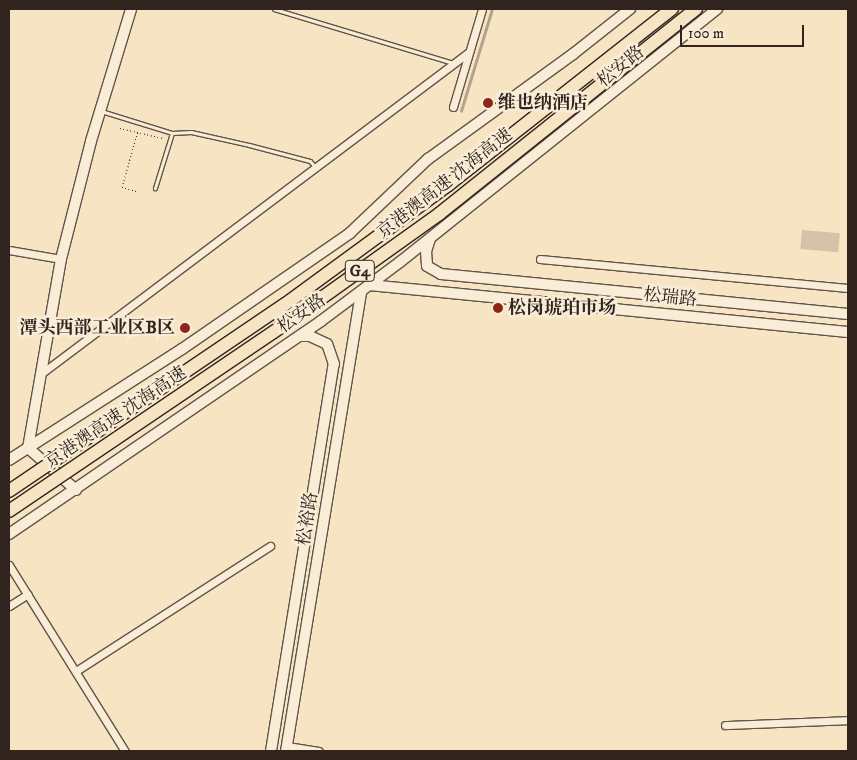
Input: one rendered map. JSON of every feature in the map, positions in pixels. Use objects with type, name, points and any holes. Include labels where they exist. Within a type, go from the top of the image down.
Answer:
[{"type":"highway","name":"京港澳高速 沈海高速","points":[[9,491],[284,304],[432,196],[672,9]]},
{"type":"highway","name":"京港澳高速 沈海高速","points":[[9,511],[291,320],[438,214],[696,9]]},
{"type":"street","points":[[28,448],[60,260],[100,111],[131,9]]},
{"type":"street","points":[[452,107],[482,9]]},
{"type":"street","points":[[9,460],[182,349],[350,233],[428,159],[573,54],[630,9]]},
{"type":"street","name":"松安路","points":[[9,534],[299,336],[365,288],[431,238],[718,9]]},
{"type":"street","points":[[42,373],[469,52]]},
{"type":"street","name":"松瑞路","points":[[431,238],[426,261],[436,273],[848,314]]},
{"type":"street","points":[[9,250],[60,260]]},
{"type":"street","points":[[540,259],[848,288]]},
{"type":"street","name":"松瑞路","points":[[365,288],[848,332]]},
{"type":"street","name":"松裕路","points":[[287,749],[365,288]]},
{"type":"street","name":"松裕路","points":[[270,751],[334,364],[327,344],[310,336],[299,336]]},
{"type":"street","points":[[28,448],[76,490]]},
{"type":"street","points":[[76,671],[270,546]]},
{"type":"street","points":[[9,565],[125,751]]},
{"type":"street","points":[[9,606],[28,594]]},
{"type":"street","points":[[725,725],[848,720]]},
{"type":"street","points":[[287,749],[320,751]]},
{"type":"lane","points":[[274,9],[454,64]]},
{"type":"lane","points":[[100,111],[172,133],[190,132],[310,161],[316,168]]},
{"type":"lane","points":[[155,188],[172,133]]},
{"type":"path","points":[[120,128],[138,130],[164,138]]},
{"type":"path","points":[[136,191],[122,187],[138,130]]},
{"type":"shaded area","points":[[802,230],[840,233],[838,252],[800,249]]},
{"type":"waterway","points":[[461,111],[492,9]]},
{"type":"place","name":"维也纳酒店","points":[[488,103]]},
{"type":"place","name":"松岗琥珀市场","points":[[498,308]]},
{"type":"place","name":"潭头西部工业区B区","points":[[185,328]]}]
